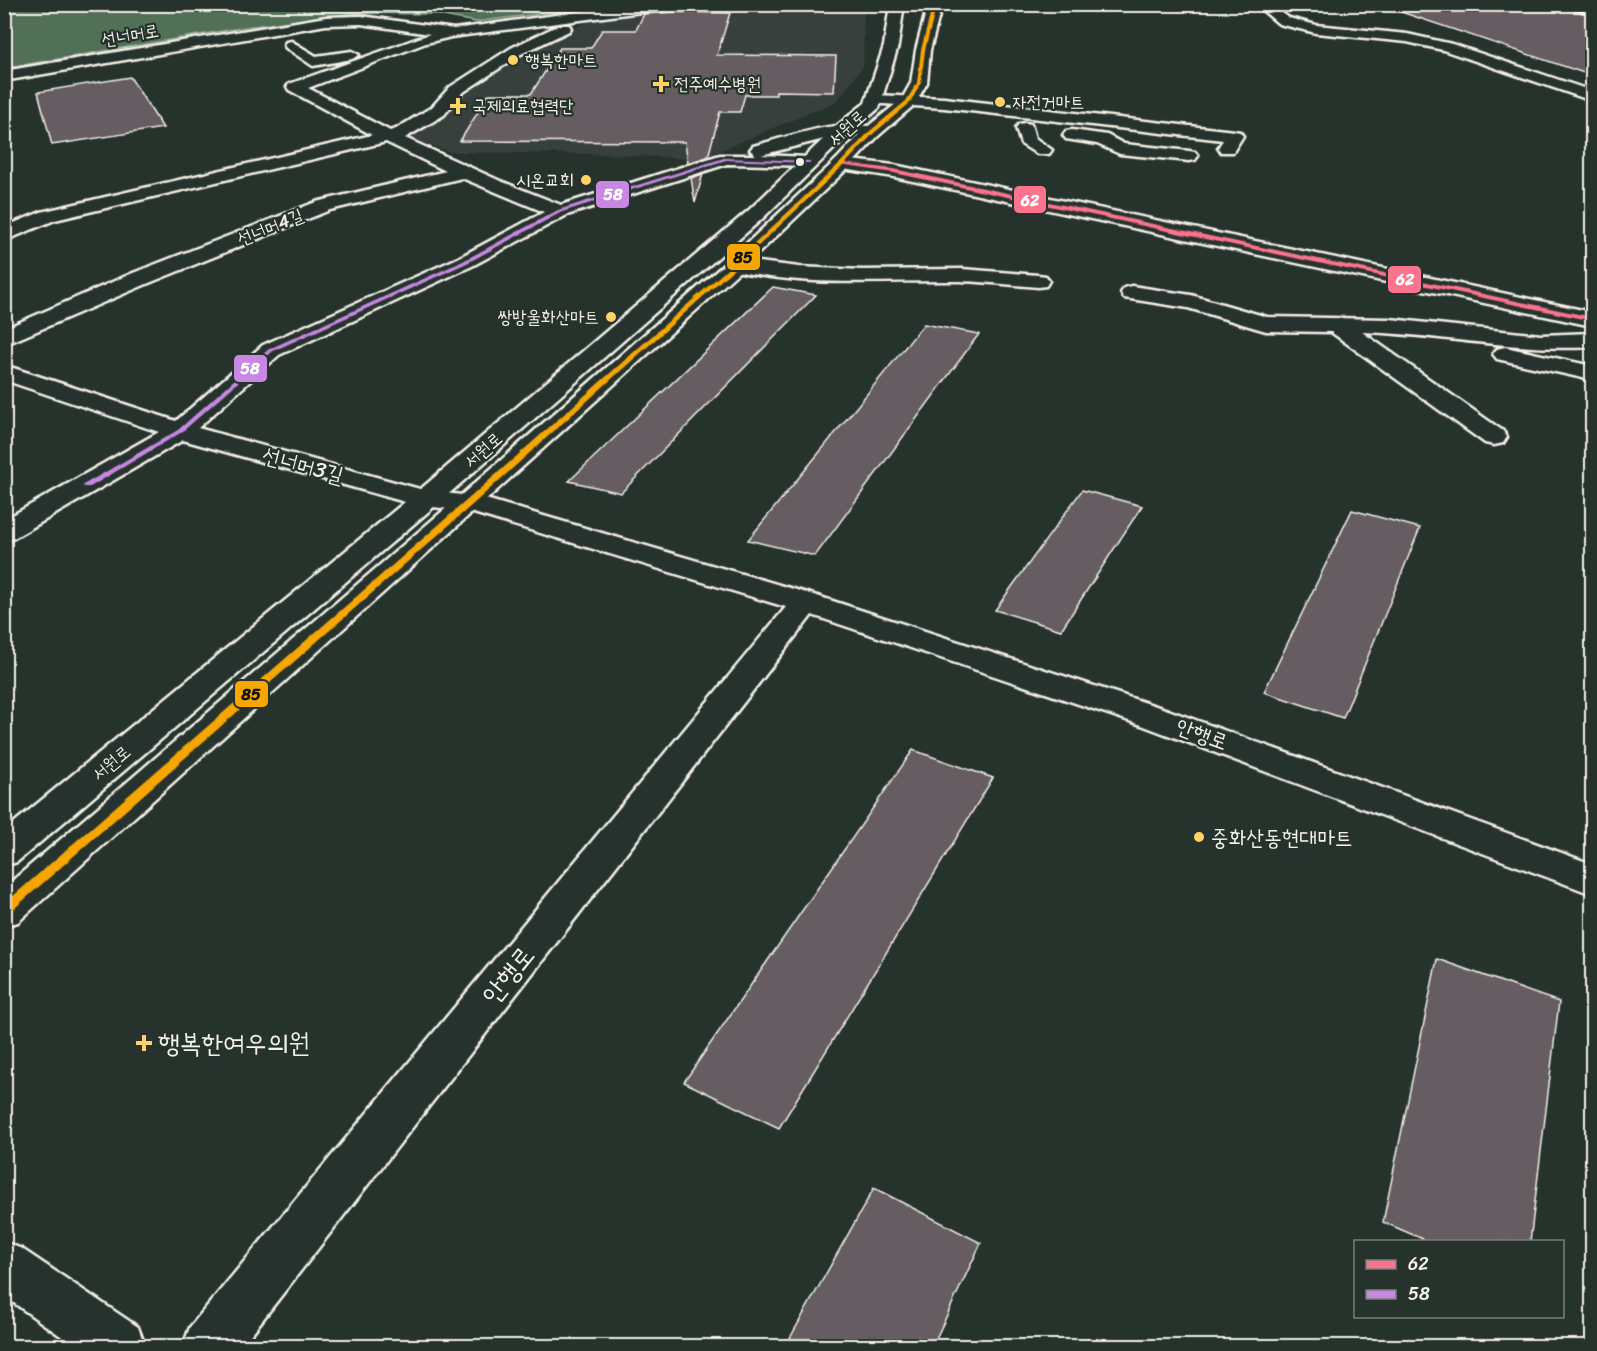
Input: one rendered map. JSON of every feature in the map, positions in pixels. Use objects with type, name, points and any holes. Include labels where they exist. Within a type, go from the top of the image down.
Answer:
[{"type":"street","name":"선너머로","points":[[4,76],[326,21],[379,22],[454,33],[649,7],[727,4]]},
{"type":"street","name":"서원로","points":[[4,852],[426,499],[747,222],[844,129],[873,105],[891,46],[897,4]]},
{"type":"street","name":"서원로","points":[[4,911],[735,265],[842,164],[872,132],[917,103],[923,50],[935,4]]},
{"type":"street","points":[[1261,4],[1284,21],[1316,29],[1407,38],[1447,46],[1593,96]]},
{"type":"street","points":[[1575,4],[1593,9]]},
{"type":"street","points":[[4,235],[48,216],[402,133],[438,111],[456,90],[516,51],[592,15]]},
{"type":"street","points":[[291,45],[313,61],[408,45],[454,33]]},
{"type":"street","points":[[408,45],[295,87],[387,137],[504,191],[560,211]]},
{"type":"street","points":[[874,100],[955,104],[1234,136],[1227,148]]},
{"type":"street","points":[[917,103],[937,113],[1101,139],[1120,149],[1189,156]]},
{"type":"street","points":[[1025,128],[1027,140],[1043,150]]},
{"type":"street","points":[[4,532],[180,431],[271,350],[465,262],[560,211],[726,159],[844,129],[872,132]]},
{"type":"street","points":[[726,159],[809,162]]},
{"type":"street","points":[[842,164],[894,171],[1593,319]]},
{"type":"street","name":"선너머4길","points":[[4,338],[82,303],[323,206],[464,172]]},
{"type":"street","points":[[735,265],[799,273],[862,276],[962,275],[1038,280]]},
{"type":"street","points":[[1132,293],[1191,302],[1266,324],[1390,326],[1541,342],[1593,340]]},
{"type":"street","points":[[1338,326],[1494,437]]},
{"type":"street","points":[[1441,332],[1476,346],[1563,369],[1593,373]]},
{"type":"street","name":"선너머3길","points":[[4,372],[180,431],[426,499]]},
{"type":"street","name":"안행로","points":[[426,499],[469,502],[806,603],[1156,718],[1593,879]]},
{"type":"street","name":"안행로","points":[[209,1347],[806,603]]},
{"type":"street","points":[[4,1266],[118,1347]]},
{"type":"shaded area","name":"전주예수병원","points":[[864,8],[863,66],[837,101],[700,159],[605,154],[451,152],[406,137],[456,96],[490,73],[550,39],[601,16],[636,9]]},
{"type":"green space","points":[[5,4],[607,5],[475,22],[434,14],[354,13],[246,27],[5,68]]},
{"type":"building","points":[[1399,4],[1552,4],[1593,16],[1593,76],[1398,11]]},
{"type":"building","points":[[730,13],[717,55],[836,56],[834,92],[776,91],[776,95],[745,95],[740,112],[720,112],[708,157],[688,163],[685,142],[460,141],[489,94],[531,94],[560,48],[591,48],[602,30],[636,30],[644,14]]},
{"type":"building","points":[[130,77],[163,128],[52,145],[38,92]]},
{"type":"building","points":[[703,174],[695,203],[691,178]]},
{"type":"building","points":[[773,287],[816,295],[621,493],[569,481]]},
{"type":"building","points":[[924,324],[979,334],[815,556],[748,540]]},
{"type":"building","points":[[1082,490],[1142,506],[1061,630],[995,610]]},
{"type":"building","points":[[1352,510],[1420,528],[1343,718],[1264,692]]},
{"type":"building","points":[[913,750],[993,778],[779,1128],[684,1082]]},
{"type":"building","points":[[1437,959],[1559,1002],[1530,1240],[1425,1240],[1383,1222]]},
{"type":"building","points":[[874,1188],[981,1243],[932,1347],[785,1347]]},
{"type":"transit line","name":"85","points":[[4,911],[469,503],[735,265],[842,164],[872,132],[908,102],[919,83],[923,50],[935,4]]},
{"type":"transit line","name":"58","points":[[87,485],[180,431],[271,350],[465,262],[560,211],[726,159],[809,162]]},
{"type":"transit line","name":"62","points":[[842,164],[894,171],[1592,319]]},
{"type":"place","name":"행복한마트","points":[[513,60]]},
{"type":"place","name":"전주예수병원","points":[[661,84]]},
{"type":"place","name":"자전거마트","points":[[1000,102]]},
{"type":"place","name":"국제의료협력단","points":[[458,106]]},
{"type":"place","name":"시온교회","points":[[586,180]]},
{"type":"place","name":"쌍방울화산마트","points":[[611,317]]},
{"type":"place","name":"중화산동현대마트","points":[[1199,837]]},
{"type":"place","name":"행복한여우의원","points":[[144,1043]]}]
